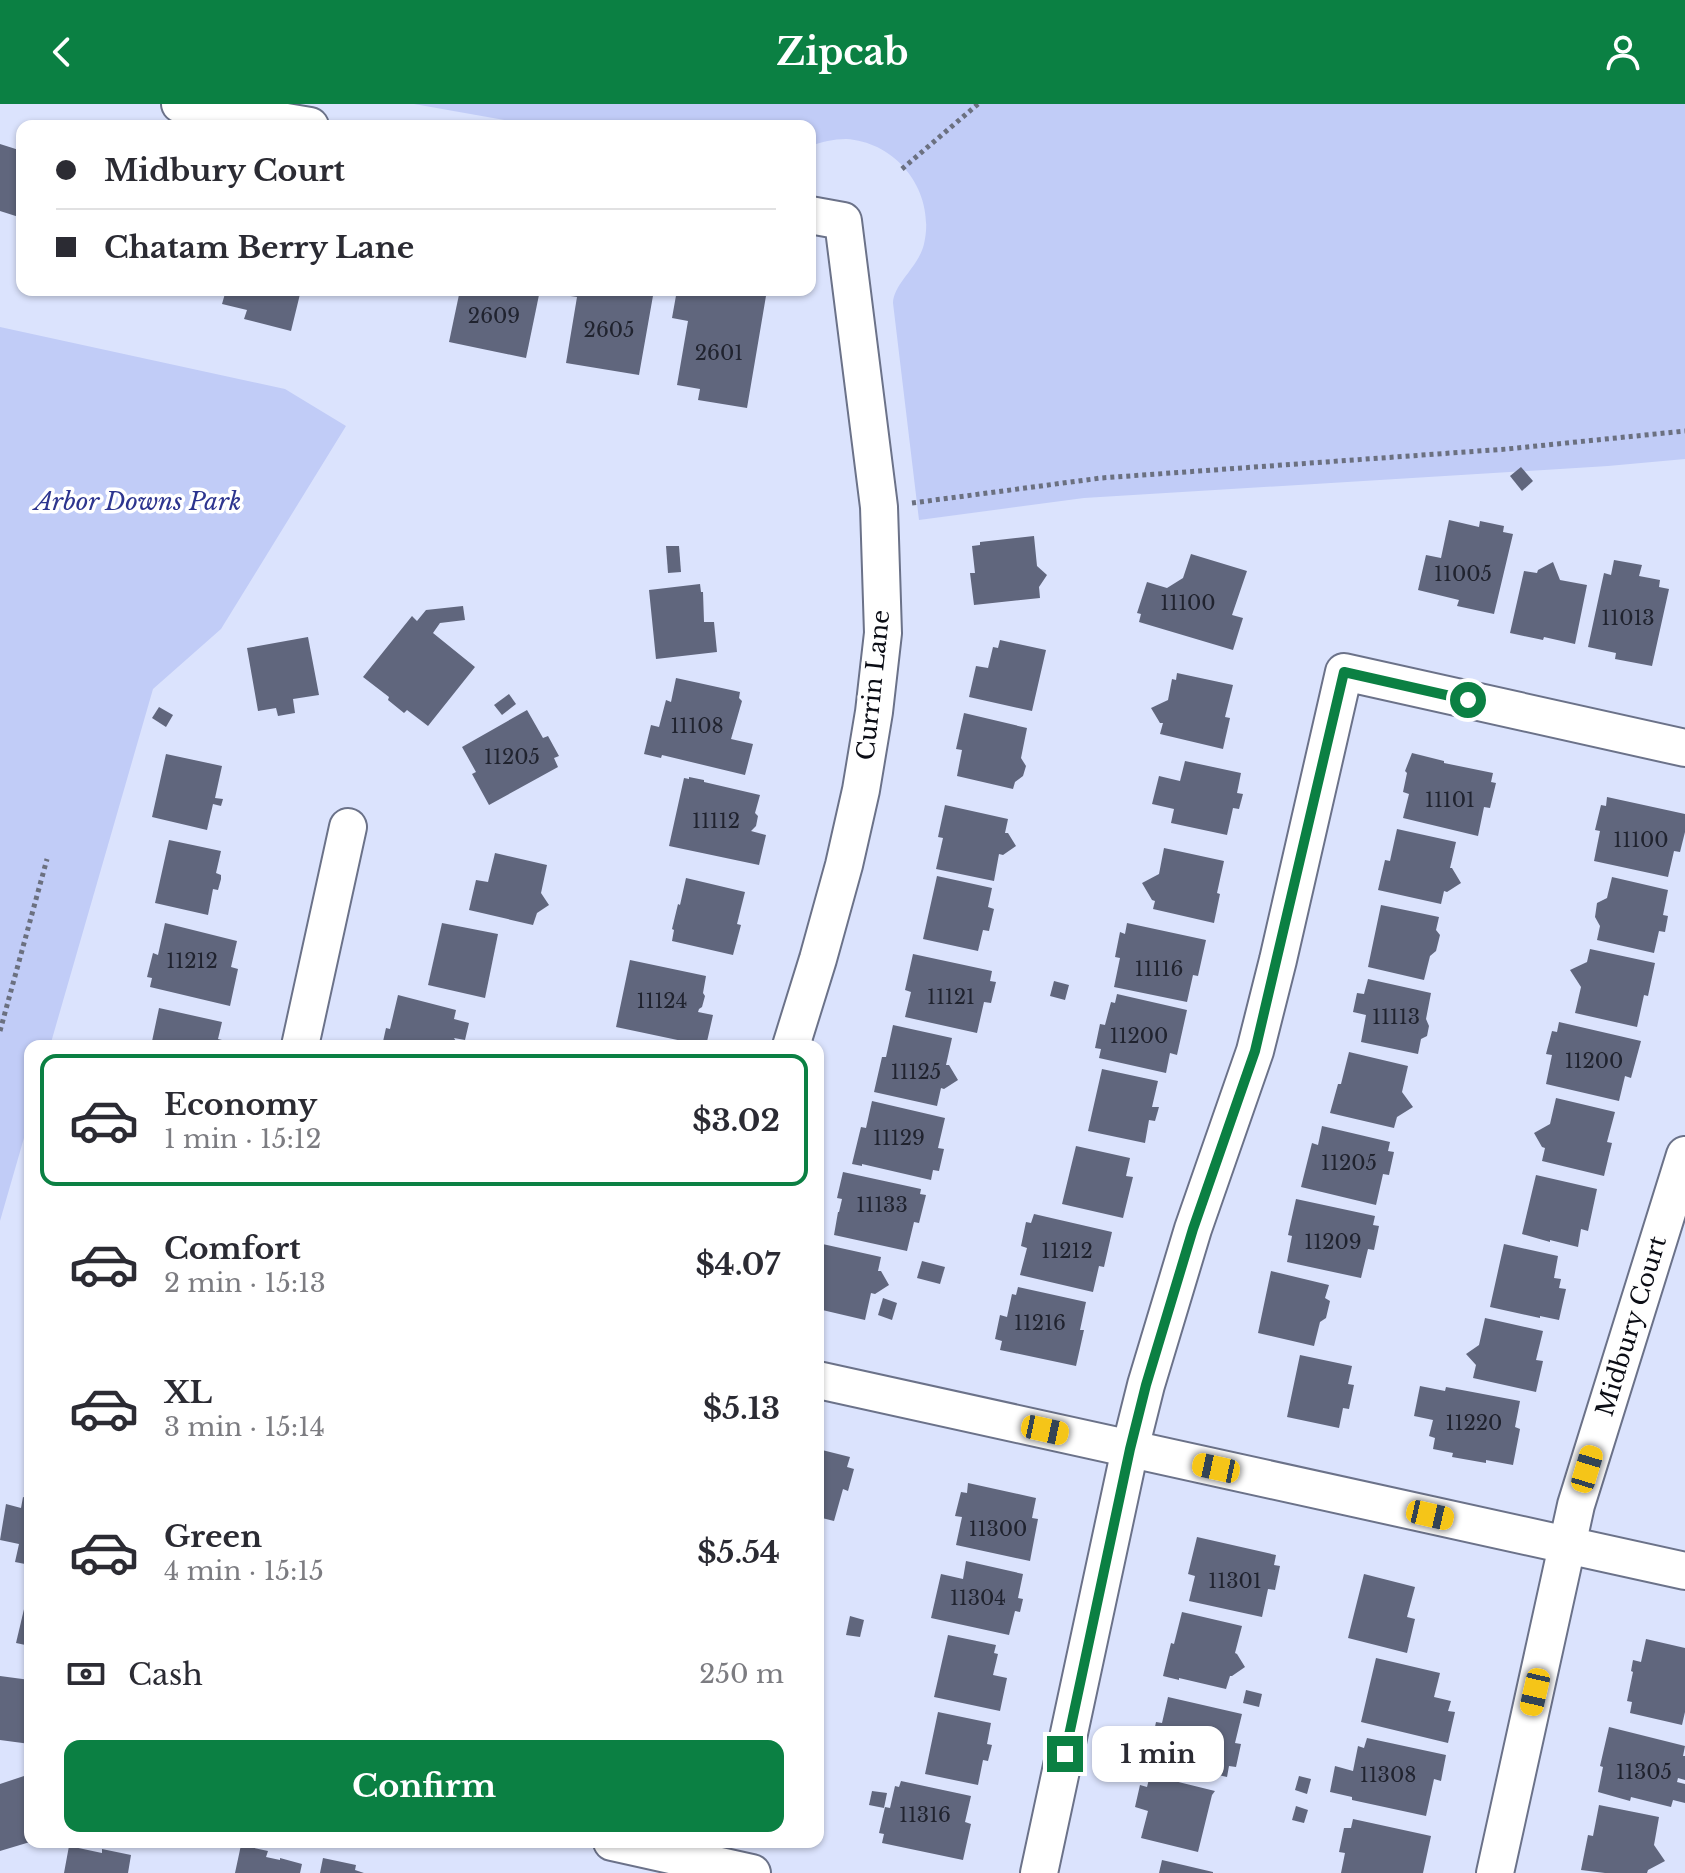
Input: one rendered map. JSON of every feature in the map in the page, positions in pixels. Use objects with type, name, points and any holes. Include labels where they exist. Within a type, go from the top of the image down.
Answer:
[{"type":"street","points":[[180,104],[275,120]]},
{"type":"street","name":"Currin Lane","points":[[793,1040],[844,865],[861,790],[883,633],[879,507],[826,218]]},
{"type":"street","points":[[1039,1873],[1146,1385],[1193,1229],[1255,1051],[1344,672],[1685,748]]},
{"type":"street","points":[[301,1040],[348,827]]},
{"type":"street","name":"Midbury Court","points":[[1495,1873],[1567,1545],[1587,1469],[1685,1155]]},
{"type":"street","points":[[824,1381],[1685,1571]]},
{"type":"street","points":[[639,1848],[752,1873]]},
{"type":"path","points":[[902,169],[978,104]]},
{"type":"path","points":[[911,503],[1101,478],[1507,449],[1685,431]]},
{"type":"path","points":[[0,1031],[47,859]]},
{"type":"green space","points":[[414,104],[1685,104],[1685,459],[1084,498],[919,520],[893,303],[897,289],[921,253],[926,225],[918,189],[897,160],[865,142],[846,139],[816,144],[816,120],[504,120]]},
{"type":"green space","name":"Arbor Downs Park","points":[[0,327],[285,389],[346,426],[221,629],[153,689],[52,1040],[24,1040],[24,1138],[0,1221]]},
{"type":"building","points":[[0,144],[16,149],[16,216],[0,211]]},
{"type":"building","points":[[224,296],[300,296],[291,331],[244,319],[247,310],[222,304]]},
{"type":"building","points":[[459,296],[539,296],[526,358],[449,342]]},
{"type":"building","points":[[570,296],[653,296],[639,375],[566,363],[577,297]]},
{"type":"building","points":[[676,296],[766,296],[747,408],[698,400],[700,389],[677,385],[688,321],[672,318]]},
{"type":"building","points":[[1521,467],[1533,481],[1522,491],[1510,476]]},
{"type":"building","points":[[1449,520],[1479,527],[1480,521],[1504,526],[1503,532],[1513,534],[1494,614],[1457,606],[1459,600],[1418,590],[1426,555],[1441,558]]},
{"type":"building","points":[[1034,536],[1037,566],[1047,575],[1039,587],[1040,598],[974,605],[970,573],[975,573],[972,546],[980,545],[980,542]]},
{"type":"building","points":[[666,546],[679,546],[681,572],[668,573]]},
{"type":"building","points":[[1191,554],[1247,571],[1232,615],[1243,618],[1233,650],[1139,622],[1141,614],[1137,613],[1147,582],[1167,588],[1183,578]]},
{"type":"building","points":[[1614,560],[1642,565],[1639,576],[1660,580],[1659,587],[1669,589],[1652,666],[1615,659],[1616,653],[1588,647],[1604,573],[1611,575]]},
{"type":"building","points":[[1553,562],[1560,580],[1587,585],[1575,644],[1510,633],[1524,571],[1537,573]]},
{"type":"building","points":[[700,584],[704,622],[714,622],[717,652],[656,659],[649,590]]},
{"type":"building","points":[[463,606],[465,620],[440,623],[433,633],[475,667],[428,726],[407,710],[404,713],[363,677],[412,616],[417,621],[426,610]]},
{"type":"building","points":[[308,637],[319,695],[293,699],[295,713],[278,716],[276,708],[258,711],[247,648]]},
{"type":"building","points":[[1000,640],[1046,650],[1032,711],[969,697],[976,666],[988,668],[993,647],[998,648]]},
{"type":"building","points":[[1177,673],[1233,685],[1225,717],[1230,718],[1223,749],[1160,734],[1163,723],[1151,708],[1168,700],[1172,679],[1176,680]]},
{"type":"building","points":[[676,678],[740,692],[742,701],[731,739],[753,744],[745,775],[662,755],[661,758],[644,754],[651,725],[659,727],[666,700],[671,702]]},
{"type":"building","points":[[509,694],[516,704],[502,715],[494,705]]},
{"type":"building","points":[[159,707],[173,715],[166,727],[152,718]]},
{"type":"building","points":[[527,710],[543,738],[548,736],[559,756],[554,758],[558,767],[489,805],[462,747]]},
{"type":"building","points":[[964,713],[1027,728],[1021,758],[1026,766],[1013,789],[957,776],[962,750],[956,749]]},
{"type":"building","points":[[1412,753],[1493,773],[1491,782],[1496,783],[1490,808],[1484,807],[1478,836],[1403,818],[1409,794],[1403,792],[1405,771]]},
{"type":"building","points":[[166,754],[222,766],[215,798],[223,799],[221,806],[213,804],[207,830],[152,817]]},
{"type":"building","points":[[1185,761],[1241,773],[1237,793],[1243,794],[1239,809],[1233,808],[1227,835],[1171,823],[1174,809],[1152,804],[1159,776],[1180,781]]},
{"type":"building","points":[[684,778],[760,795],[755,813],[758,816],[756,826],[751,831],[766,835],[759,865],[669,846]]},
{"type":"building","points":[[1607,797],[1685,814],[1680,852],[1674,851],[1668,877],[1594,861],[1600,831],[1595,830],[1601,805],[1606,806]]},
{"type":"building","points":[[945,805],[1008,819],[1005,833],[1016,846],[1003,855],[999,854],[994,881],[936,869],[943,838],[938,837]]},
{"type":"building","points":[[1397,829],[1456,842],[1450,868],[1461,883],[1444,891],[1441,904],[1378,890],[1385,860],[1390,861]]},
{"type":"building","points":[[169,840],[221,851],[216,873],[221,875],[221,879],[218,890],[213,889],[208,915],[155,903]]},
{"type":"building","points":[[1164,848],[1224,861],[1214,923],[1153,909],[1155,901],[1142,883],[1159,874]]},
{"type":"building","points":[[495,853],[547,865],[541,893],[549,905],[537,913],[533,925],[469,910],[476,880],[488,882]]},
{"type":"building","points":[[937,876],[992,888],[988,907],[994,909],[989,931],[983,930],[978,951],[923,939]]},
{"type":"building","points":[[1612,877],[1668,890],[1663,915],[1668,916],[1665,932],[1659,931],[1654,953],[1597,940],[1600,926],[1595,917],[1597,903],[1607,898]]},
{"type":"building","points":[[686,878],[745,892],[733,955],[672,941],[672,929]]},
{"type":"building","points":[[1381,905],[1439,917],[1436,930],[1440,935],[1424,980],[1368,967]]},
{"type":"building","points":[[165,923],[237,941],[231,967],[238,969],[230,1006],[150,987],[152,978],[147,977],[153,953],[158,955]]},
{"type":"building","points":[[442,923],[498,934],[485,998],[428,985]]},
{"type":"building","points":[[1127,923],[1206,940],[1198,976],[1193,975],[1187,1002],[1114,987],[1120,958],[1115,957],[1120,932],[1125,934]]},
{"type":"building","points":[[1590,949],[1655,963],[1637,1027],[1575,1013],[1581,987],[1570,970],[1587,962]]},
{"type":"building","points":[[913,954],[992,971],[990,981],[996,982],[991,1003],[984,1002],[977,1033],[905,1017],[911,992],[905,990]]},
{"type":"building","points":[[630,960],[706,976],[705,996],[698,1012],[713,1015],[707,1040],[678,1040],[616,1027]]},
{"type":"building","points":[[1368,979],[1431,993],[1426,1019],[1429,1026],[1427,1036],[1421,1039],[1418,1054],[1361,1042],[1366,1015],[1353,1012],[1357,993],[1364,994]]},
{"type":"building","points":[[1054,981],[1069,985],[1065,1000],[1050,996]]},
{"type":"building","points":[[1117,994],[1187,1010],[1177,1055],[1170,1053],[1166,1073],[1099,1058],[1101,1049],[1095,1048],[1100,1024],[1105,1025],[1111,1002],[1115,1003]]},
{"type":"building","points":[[398,995],[456,1010],[454,1019],[469,1023],[465,1040],[383,1040],[386,1028],[390,1029]]},
{"type":"building","points":[[159,1008],[222,1022],[218,1039],[222,1040],[152,1040]]},
{"type":"building","points":[[1559,1022],[1641,1041],[1631,1078],[1625,1076],[1619,1101],[1546,1084],[1552,1055],[1546,1054],[1552,1031],[1557,1032]]},
{"type":"building","points":[[893,1025],[952,1038],[946,1065],[958,1080],[941,1088],[937,1106],[874,1092]]},
{"type":"building","points":[[1349,1052],[1408,1066],[1402,1092],[1413,1107],[1397,1117],[1394,1128],[1330,1113]]},
{"type":"building","points":[[1102,1069],[1158,1081],[1152,1107],[1159,1107],[1155,1121],[1149,1120],[1145,1143],[1088,1131]]},
{"type":"building","points":[[1556,1098],[1615,1112],[1607,1142],[1612,1143],[1604,1176],[1542,1161],[1545,1148],[1534,1133],[1550,1124]]},
{"type":"building","points":[[872,1101],[945,1118],[938,1148],[944,1149],[939,1171],[933,1170],[931,1180],[852,1164],[861,1127],[866,1128]]},
{"type":"building","points":[[1322,1126],[1390,1142],[1388,1151],[1394,1152],[1389,1175],[1383,1174],[1376,1205],[1301,1187],[1312,1143],[1318,1145]]},
{"type":"building","points":[[1076,1146],[1130,1158],[1126,1176],[1133,1177],[1123,1218],[1062,1204]]},
{"type":"building","points":[[843,1172],[921,1189],[920,1194],[926,1195],[919,1223],[914,1222],[907,1251],[834,1235],[842,1199],[837,1198]]},
{"type":"building","points":[[1536,1175],[1597,1189],[1588,1231],[1581,1229],[1578,1247],[1522,1234]]},
{"type":"building","points":[[1296,1199],[1375,1216],[1373,1225],[1379,1226],[1374,1250],[1368,1249],[1361,1278],[1287,1262],[1292,1236],[1288,1235]]},
{"type":"building","points":[[1034,1214],[1112,1232],[1104,1267],[1099,1266],[1093,1292],[1020,1275],[1027,1248],[1021,1246],[1026,1222],[1031,1223]]},
{"type":"building","points":[[824,1244],[881,1257],[878,1271],[889,1285],[875,1294],[871,1293],[865,1320],[824,1310]]},
{"type":"building","points":[[1504,1244],[1558,1256],[1554,1278],[1561,1279],[1559,1288],[1566,1289],[1559,1320],[1490,1307]]},
{"type":"building","points":[[922,1261],[945,1267],[940,1284],[917,1278]]},
{"type":"building","points":[[1271,1271],[1329,1285],[1325,1298],[1330,1301],[1326,1318],[1320,1322],[1314,1346],[1258,1333]]},
{"type":"building","points":[[1018,1287],[1086,1302],[1076,1366],[1000,1350],[1002,1341],[995,1339],[1000,1315],[1007,1317],[1012,1294],[1016,1295]]},
{"type":"building","points":[[883,1298],[897,1303],[892,1320],[878,1315]]},
{"type":"building","points":[[1485,1318],[1543,1331],[1536,1360],[1543,1361],[1536,1392],[1473,1378],[1476,1365],[1466,1354],[1479,1345]]},
{"type":"building","points":[[1300,1355],[1352,1366],[1348,1384],[1354,1385],[1349,1409],[1343,1408],[1339,1428],[1287,1417]]},
{"type":"building","points":[[1420,1386],[1445,1391],[1446,1387],[1520,1401],[1515,1427],[1520,1429],[1513,1465],[1452,1457],[1453,1453],[1433,1449],[1435,1438],[1429,1436],[1433,1420],[1414,1416]]},
{"type":"building","points":[[824,1450],[850,1457],[847,1467],[854,1469],[848,1491],[843,1489],[834,1521],[824,1518]]},
{"type":"building","points":[[968,1483],[1036,1498],[1032,1518],[1038,1519],[1030,1561],[956,1545],[962,1517],[955,1516],[961,1492],[967,1493]]},
{"type":"building","points":[[23,1497],[24,1564],[15,1562],[19,1544],[0,1540],[6,1504],[21,1508]]},
{"type":"building","points":[[1197,1537],[1276,1555],[1274,1565],[1280,1566],[1275,1590],[1268,1589],[1262,1617],[1189,1601],[1195,1576],[1188,1574]]},
{"type":"building","points":[[966,1561],[1023,1574],[1018,1598],[1023,1599],[1020,1612],[1015,1611],[1009,1635],[931,1618],[941,1574],[963,1579]]},
{"type":"building","points":[[1364,1574],[1415,1587],[1407,1617],[1415,1619],[1407,1653],[1348,1638]]},
{"type":"building","points":[[24,1609],[24,1645],[16,1643]]},
{"type":"building","points":[[1182,1612],[1242,1626],[1235,1653],[1245,1667],[1230,1676],[1226,1689],[1163,1676]]},
{"type":"building","points":[[850,1616],[864,1620],[860,1637],[846,1635]]},
{"type":"building","points":[[948,1635],[996,1645],[994,1653],[998,1654],[993,1675],[1007,1678],[1000,1711],[934,1697]]},
{"type":"building","points":[[1646,1639],[1685,1648],[1685,1712],[1682,1725],[1630,1713],[1632,1702],[1627,1701],[1633,1660],[1641,1662]]},
{"type":"building","points":[[1376,1658],[1440,1673],[1434,1697],[1451,1701],[1448,1711],[1455,1712],[1448,1743],[1361,1722]]},
{"type":"building","points":[[0,1676],[24,1679],[24,1743],[0,1740]]},
{"type":"building","points":[[1246,1690],[1262,1694],[1259,1707],[1243,1703]]},
{"type":"building","points":[[1168,1697],[1242,1714],[1235,1743],[1241,1744],[1236,1767],[1229,1766],[1227,1777],[1148,1760],[1156,1722],[1162,1723]]},
{"type":"building","points":[[938,1712],[991,1723],[987,1744],[992,1745],[988,1761],[983,1760],[978,1785],[925,1774]]},
{"type":"building","points":[[1609,1727],[1685,1746],[1685,1780],[1678,1778],[1677,1782],[1685,1784],[1685,1803],[1673,1800],[1671,1807],[1598,1792]]},
{"type":"building","points":[[1367,1738],[1446,1755],[1441,1781],[1434,1779],[1426,1816],[1352,1800],[1352,1797],[1330,1792],[1335,1766],[1353,1771],[1358,1746],[1364,1748]]},
{"type":"building","points":[[1150,1775],[1215,1791],[1198,1852],[1141,1838],[1148,1811],[1135,1807],[1140,1785],[1147,1787]]},
{"type":"building","points":[[24,1776],[24,1844],[0,1851],[0,1784]]},
{"type":"building","points":[[1299,1776],[1311,1779],[1307,1794],[1295,1790]]},
{"type":"building","points":[[901,1781],[971,1796],[965,1822],[971,1824],[963,1860],[882,1843],[884,1834],[879,1833],[885,1807],[890,1808],[895,1786],[899,1787]]},
{"type":"building","points":[[872,1791],[887,1793],[884,1808],[869,1805]]},
{"type":"building","points":[[1599,1805],[1659,1817],[1654,1845],[1665,1861],[1647,1873],[1581,1870],[1588,1835],[1593,1836]]},
{"type":"building","points":[[1296,1806],[1308,1810],[1304,1823],[1292,1820]]},
{"type":"building","points":[[1353,1819],[1431,1836],[1423,1873],[1341,1873],[1345,1853],[1339,1852],[1344,1828],[1351,1828]]},
{"type":"building","points":[[69,1848],[102,1853],[102,1849],[131,1855],[128,1873],[64,1873]]},
{"type":"building","points":[[240,1848],[268,1851],[266,1857],[302,1864],[300,1873],[235,1873]]},
{"type":"building","points":[[323,1858],[356,1865],[355,1870],[364,1873],[320,1873]]},
{"type":"building","points":[[1162,1860],[1213,1872],[1213,1873],[1159,1873]]},
{"type":"route","points":[[1065,1754],[1146,1385],[1193,1229],[1255,1051],[1344,672],[1468,700]]}]
